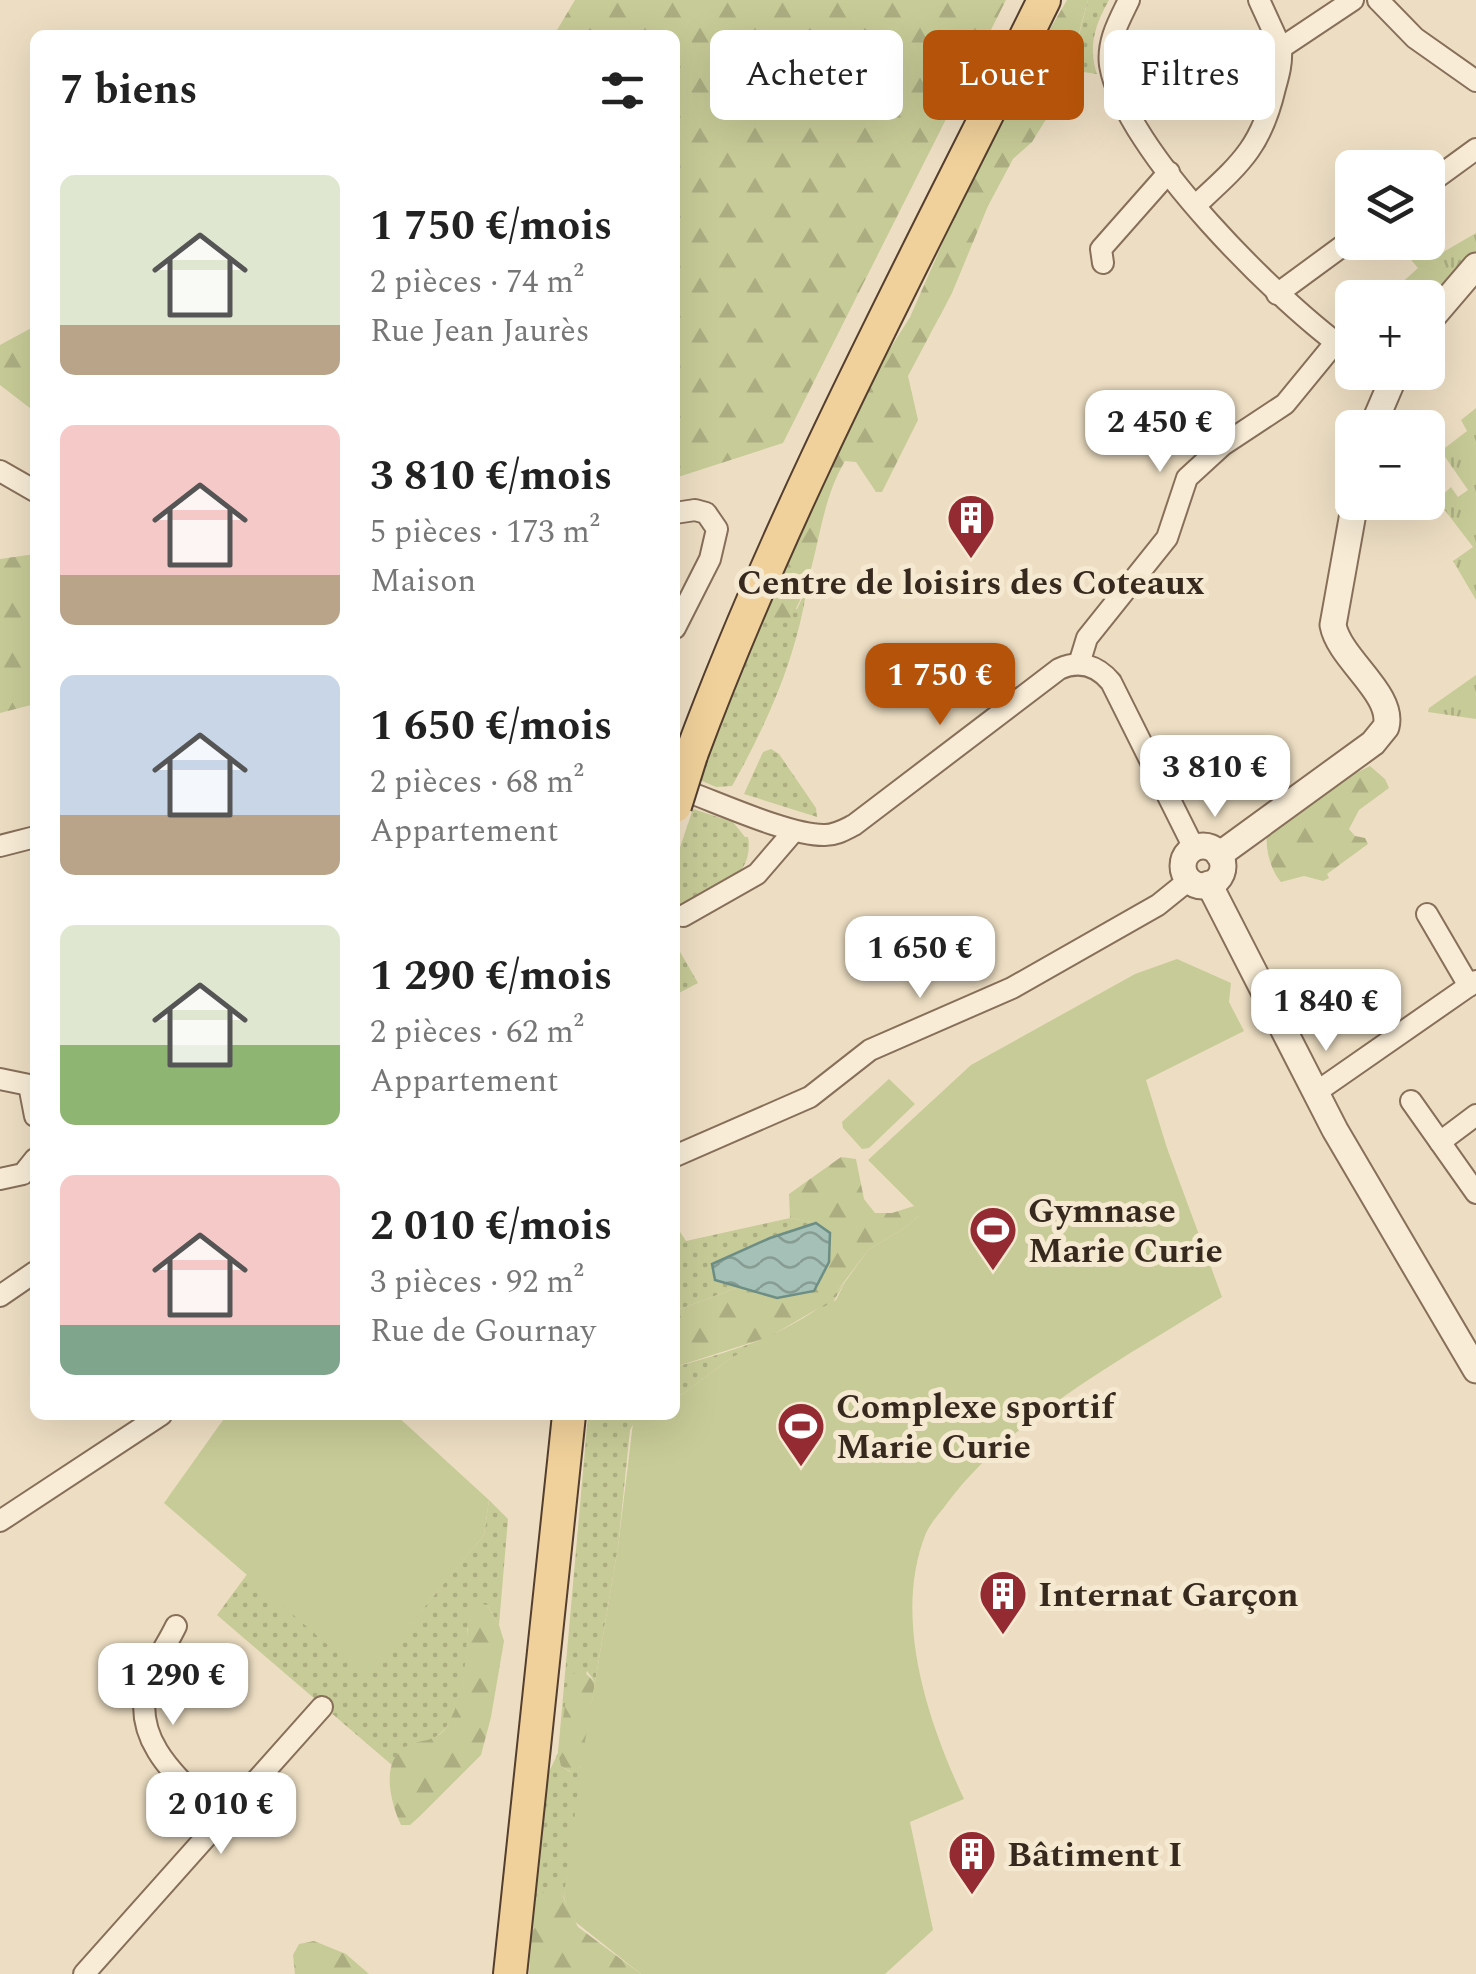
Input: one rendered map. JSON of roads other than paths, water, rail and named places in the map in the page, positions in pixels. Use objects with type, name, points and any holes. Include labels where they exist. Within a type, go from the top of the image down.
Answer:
[{"type":"main road","points":[[681,753],[735,597],[789,476],[1025,0]]},
{"type":"main road","points":[[681,753],[816,456],[1044,0]]},
{"type":"main road","points":[[492,1974],[548,1420]]},
{"type":"main road","points":[[510,1974],[568,1420]]},
{"type":"street","points":[[1129,0],[1110,46],[1113,75],[1133,118],[1196,205],[1278,294],[1335,341]]},
{"type":"street","points":[[1196,205],[1257,143],[1269,114],[1281,48],[1259,0]]},
{"type":"street","points":[[1281,48],[1353,0]]},
{"type":"street","points":[[1378,0],[1416,38],[1476,81]]},
{"type":"street","points":[[1445,172],[1476,149]]},
{"type":"street","points":[[1103,263],[1101,249],[1169,172]]},
{"type":"street","points":[[1278,294],[1335,252]]},
{"type":"street","points":[[1445,302],[1476,266]]},
{"type":"street","points":[[1079,664],[1087,638],[1168,536],[1187,478],[1223,445],[1285,404],[1335,357]]},
{"type":"street","points":[[0,471],[30,488]]},
{"type":"street","points":[[680,512],[706,513],[715,524],[717,536],[710,559],[680,618]]},
{"type":"street","points":[[1219,855],[1372,743],[1386,727],[1386,707],[1337,639],[1333,625],[1352,520]]},
{"type":"street","points":[[680,789],[794,831],[832,834],[854,825],[1059,669],[1079,664],[1102,672],[1115,688],[1194,848]]},
{"type":"street","points":[[683,916],[756,874],[794,831]]},
{"type":"street","points":[[0,846],[30,838]]},
{"type":"street","points":[[680,1154],[810,1096],[870,1050],[1012,988],[1199,882],[1221,874],[1219,855],[1206,846],[1194,848],[1183,864],[1199,882],[1401,1247],[1473,1358]]},
{"type":"street","points":[[1316,1094],[1473,984],[1428,914]]},
{"type":"street","points":[[0,1079],[29,1085],[30,1090]]},
{"type":"street","points":[[1411,1102],[1476,1193]]},
{"type":"street","points":[[1440,1142],[1476,1115]]},
{"type":"street","points":[[0,1179],[22,1174],[30,1165]]},
{"type":"street","points":[[0,1296],[30,1275]]},
{"type":"street","points":[[0,1521],[153,1420]]},
{"type":"street","points":[[176,1626],[147,1684],[146,1730],[165,1764],[222,1819]]},
{"type":"street","points":[[84,1974],[322,1707]]},
{"type":"water","points":[[816,1223],[830,1233],[829,1262],[814,1291],[777,1298],[715,1280],[712,1264]]},
{"type":"place","name":"Centre de loisirs des Coteaux","points":[[971,560]]},
{"type":"place","name":"Gymnase Marie Curie","points":[[993,1272]]},
{"type":"place","name":"Complexe sportif Marie Curie","points":[[801,1468]]},
{"type":"place","name":"Internat Garçon","points":[[1003,1636]]},
{"type":"place","name":"Bâtiment I","points":[[972,1896]]}]
